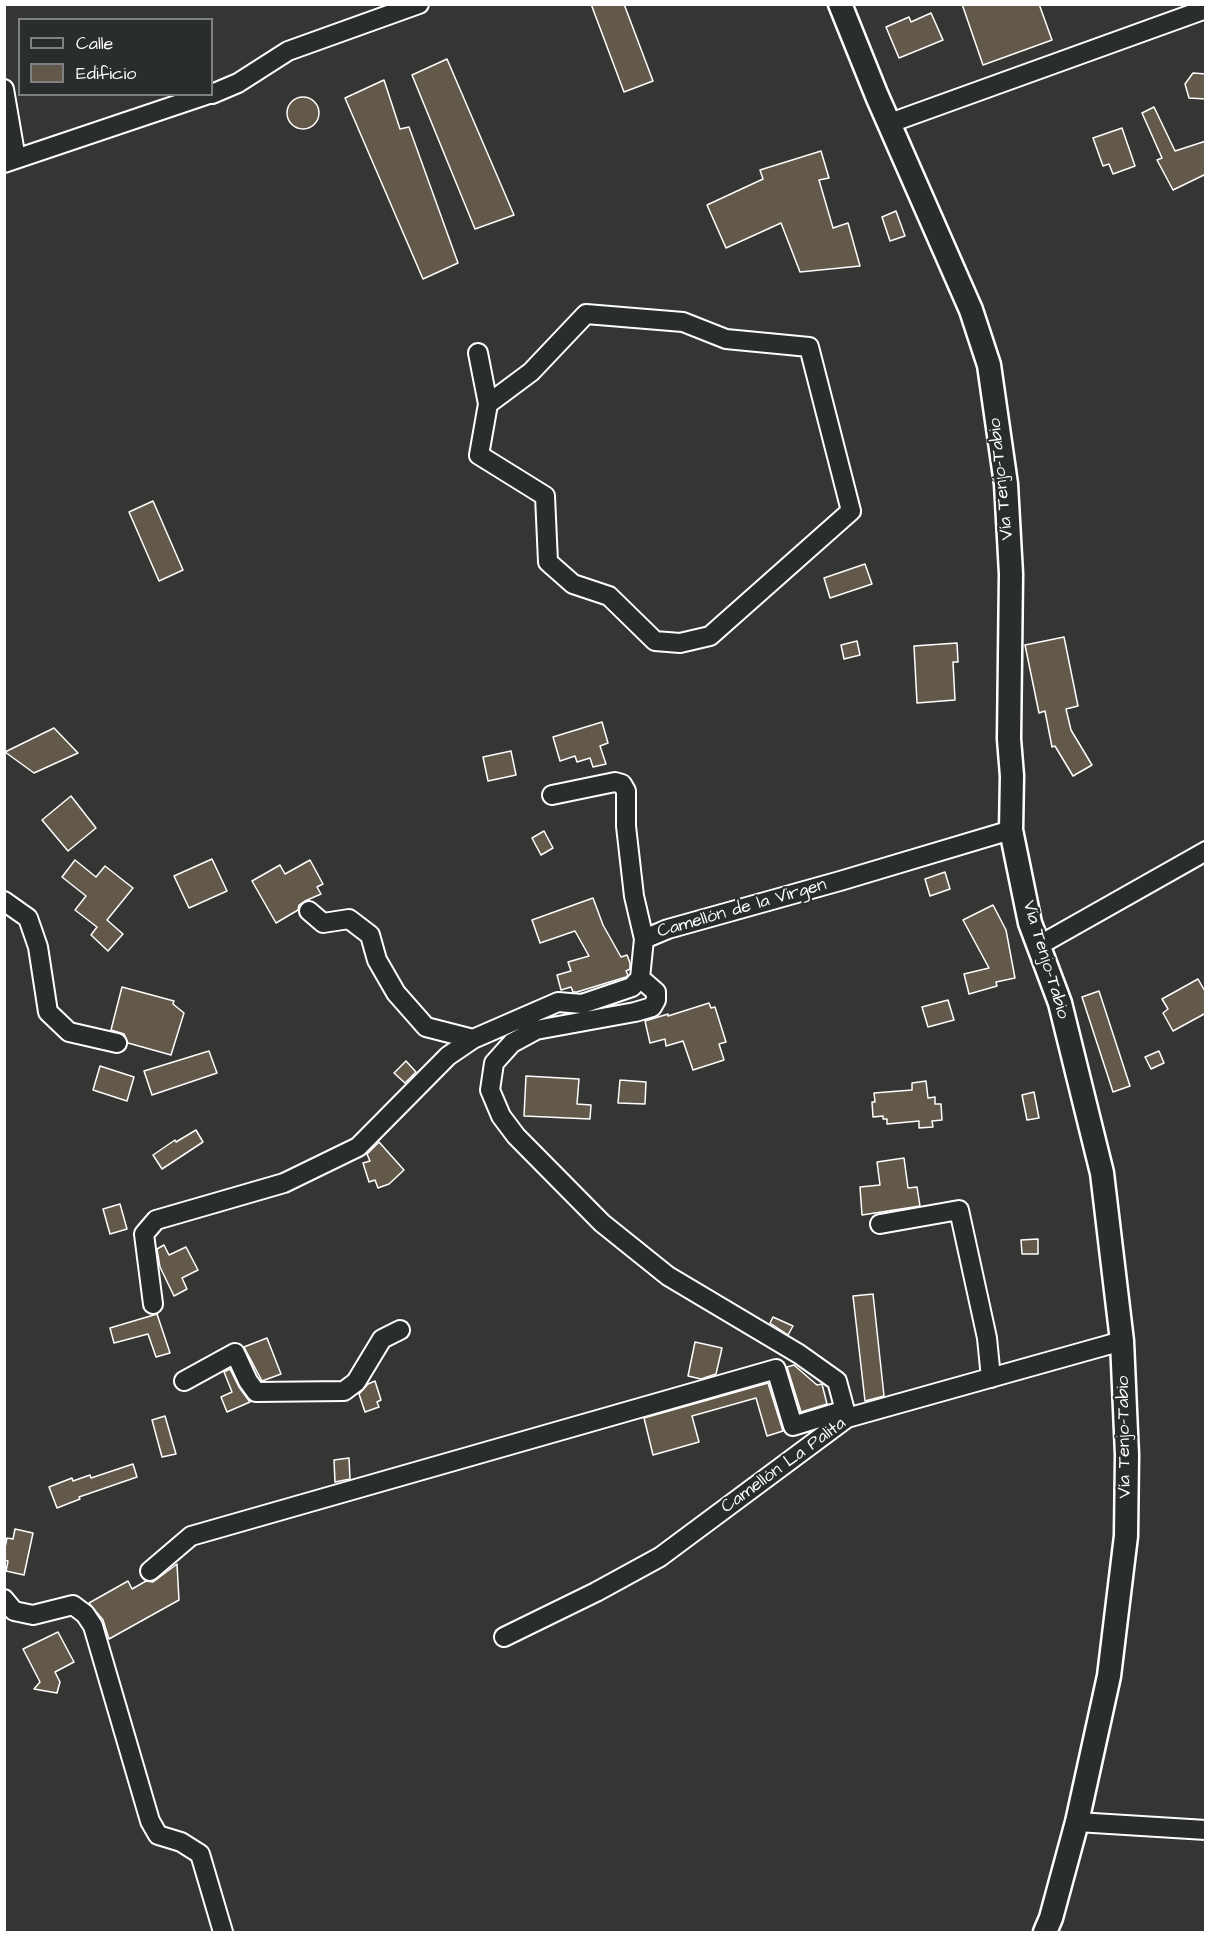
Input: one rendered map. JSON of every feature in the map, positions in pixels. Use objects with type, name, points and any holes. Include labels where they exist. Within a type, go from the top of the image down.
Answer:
[{"type":"main road","name":"Vía Tenjo-Tabio","points":[[840,4],[971,310],[989,365],[1006,484],[1011,574],[1009,739],[1012,776],[1011,830],[1030,923],[1060,1004],[1102,1173],[1122,1341],[1127,1455],[1126,1536],[1109,1676],[1077,1822],[1051,1918],[1045,1932]]},
{"type":"street","points":[[213,93],[238,83],[288,51],[419,4]]},
{"type":"street","points":[[890,123],[1206,9]]},
{"type":"street","points":[[4,89],[10,161],[204,96]]},
{"type":"street","points":[[478,353],[488,404],[479,455],[545,496],[548,562],[573,584],[609,596],[655,641],[680,643],[710,636],[851,511],[809,347],[726,339],[683,322],[586,314],[531,372],[488,404]]},
{"type":"street","points":[[552,795],[615,782],[622,784],[626,791],[626,826],[634,896],[644,939]]},
{"type":"street","name":"Camellón de la Virgen","points":[[640,978],[644,939],[668,929],[1011,830]]},
{"type":"street","points":[[1038,946],[1206,851]]},
{"type":"street","points":[[4,901],[28,918],[38,947],[48,1012],[69,1032],[117,1044]]},
{"type":"street","points":[[309,911],[323,923],[349,919],[370,934],[377,960],[396,993],[426,1027],[473,1039]]},
{"type":"street","points":[[150,1571],[191,1536],[776,1369],[793,1426],[846,1414],[837,1381],[800,1354],[668,1276],[602,1223],[516,1136],[501,1116],[490,1090],[494,1063],[512,1043],[536,1030],[652,1007],[656,1000],[656,992],[640,978],[632,987],[582,1004],[558,1002],[473,1039],[448,1056],[358,1147],[284,1183],[156,1220],[144,1234],[153,1304]]},
{"type":"street","points":[[880,1224],[959,1210],[987,1338],[991,1378]]},
{"type":"street","points":[[184,1381],[235,1353],[248,1381],[256,1392],[344,1390],[356,1382],[382,1339],[400,1330]]},
{"type":"street","name":"Camellón La Palita","points":[[504,1636],[596,1592],[660,1557],[846,1414],[991,1378],[1122,1341]]},
{"type":"street","points":[[4,1599],[14,1611],[33,1615],[73,1605],[85,1614],[93,1626],[150,1821],[158,1835],[181,1842],[200,1854],[223,1932]]},
{"type":"street","points":[[1077,1822],[1206,1830]]},
{"type":"building","points":[[591,4],[624,4],[653,81],[624,92]]},
{"type":"building","points":[[962,4],[1039,4],[1052,40],[983,65]]},
{"type":"building","points":[[931,13],[943,40],[899,58],[886,27],[909,17],[911,22]]},
{"type":"building","points":[[447,59],[514,215],[475,229],[412,75]]},
{"type":"building","points":[[1193,73],[1206,74],[1206,99],[1189,98],[1185,84]]},
{"type":"building","points":[[384,80],[400,129],[409,127],[458,263],[423,279],[345,98]]},
{"type":"building","points":[[303,97],[314,102],[319,113],[314,124],[303,129],[292,124],[287,113],[292,102]]},
{"type":"building","points":[[1154,107],[1175,151],[1206,141],[1206,174],[1173,190],[1157,160],[1162,158],[1142,113]]},
{"type":"building","points":[[1122,128],[1135,166],[1113,174],[1109,164],[1103,166],[1093,138]]},
{"type":"building","points":[[821,151],[829,178],[819,180],[833,228],[848,223],[860,266],[800,272],[781,223],[726,248],[707,205],[763,179],[760,170]]},
{"type":"building","points":[[896,211],[905,236],[890,241],[882,217]]},
{"type":"building","points":[[153,501],[183,570],[159,581],[129,512]]},
{"type":"building","points":[[865,564],[872,584],[830,598],[824,578]]},
{"type":"building","points":[[1064,637],[1078,706],[1066,709],[1071,730],[1092,765],[1073,776],[1055,746],[1052,747],[1045,711],[1039,713],[1025,645]]},
{"type":"building","points":[[857,641],[860,655],[844,659],[841,645]]},
{"type":"building","points":[[957,643],[958,662],[953,662],[955,700],[917,703],[914,646]]},
{"type":"building","points":[[602,722],[608,743],[600,746],[606,764],[593,767],[590,758],[577,762],[575,756],[560,761],[553,737]]},
{"type":"building","points":[[54,728],[78,753],[34,773],[5,752]]},
{"type":"building","points":[[511,751],[516,775],[488,781],[483,757]]},
{"type":"building","points":[[71,796],[96,828],[68,851],[42,820]]},
{"type":"building","points":[[544,831],[553,848],[541,855],[532,838]]},
{"type":"building","points":[[212,859],[227,891],[189,908],[174,876]]},
{"type":"building","points":[[75,860],[96,877],[105,866],[133,888],[107,920],[123,934],[108,951],[91,935],[97,927],[75,910],[86,896],[62,877]]},
{"type":"building","points":[[310,860],[323,884],[317,887],[321,894],[305,901],[299,905],[298,910],[276,923],[252,881],[280,865],[285,874]]},
{"type":"building","points":[[945,872],[950,889],[930,896],[925,879]]},
{"type":"building","points":[[593,898],[603,925],[621,957],[627,955],[630,963],[630,969],[626,971],[628,975],[577,992],[573,992],[571,987],[561,990],[557,975],[571,971],[568,962],[589,956],[575,931],[540,943],[532,920]]},
{"type":"building","points":[[993,905],[1006,930],[1015,978],[996,982],[997,986],[969,994],[964,974],[989,968],[963,920]]},
{"type":"building","points":[[1198,979],[1206,993],[1206,1013],[1173,1031],[1163,1013],[1168,1009],[1162,999]]},
{"type":"building","points":[[122,987],[174,1001],[173,1004],[184,1013],[171,1055],[128,1043],[124,1034],[111,1030]]},
{"type":"building","points":[[1099,991],[1130,1086],[1113,1092],[1082,997]]},
{"type":"building","points":[[948,1000],[954,1020],[928,1027],[922,1007]]},
{"type":"building","points":[[709,1003],[711,1008],[715,1007],[726,1042],[719,1044],[724,1060],[693,1070],[683,1041],[666,1046],[665,1039],[650,1043],[645,1021]]},
{"type":"building","points":[[209,1051],[217,1073],[152,1095],[144,1071]]},
{"type":"building","points":[[1159,1051],[1164,1063],[1151,1069],[1145,1057]]},
{"type":"building","points":[[406,1061],[416,1072],[405,1083],[394,1073]]},
{"type":"building","points":[[100,1066],[134,1077],[127,1101],[93,1090]]},
{"type":"building","points":[[526,1076],[579,1079],[577,1104],[591,1105],[590,1119],[524,1116]]},
{"type":"building","points":[[620,1080],[646,1082],[645,1104],[618,1103]]},
{"type":"building","points":[[926,1081],[928,1098],[935,1097],[935,1104],[941,1104],[942,1120],[932,1121],[933,1127],[919,1128],[919,1121],[887,1124],[887,1119],[883,1119],[883,1116],[873,1117],[874,1093],[912,1090],[912,1083]]},
{"type":"building","points":[[1034,1092],[1039,1118],[1027,1120],[1022,1095]]},
{"type":"building","points":[[196,1130],[203,1142],[162,1169],[153,1155],[175,1140],[176,1142]]},
{"type":"building","points":[[379,1142],[404,1170],[389,1184],[378,1188],[375,1180],[369,1182],[363,1163],[370,1161],[367,1154]]},
{"type":"building","points":[[904,1158],[908,1188],[917,1187],[920,1206],[862,1215],[860,1187],[880,1185],[877,1162]]},
{"type":"building","points":[[120,1204],[127,1229],[110,1234],[103,1209]]},
{"type":"building","points":[[1038,1239],[1038,1254],[1022,1254],[1021,1240]]},
{"type":"building","points":[[164,1245],[169,1255],[186,1247],[198,1270],[182,1278],[187,1289],[174,1296],[160,1267],[157,1249]]},
{"type":"building","points":[[873,1294],[884,1396],[865,1401],[853,1296]]},
{"type":"building","points":[[157,1314],[170,1353],[156,1357],[148,1334],[114,1343],[110,1328]]},
{"type":"building","points":[[773,1317],[793,1326],[788,1335],[770,1323]]},
{"type":"building","points":[[267,1338],[281,1374],[262,1381],[244,1347]]},
{"type":"building","points":[[695,1342],[722,1348],[716,1374],[701,1379],[688,1376]]},
{"type":"building","points":[[794,1365],[817,1385],[822,1384],[827,1404],[801,1412],[787,1367]]},
{"type":"building","points":[[230,1369],[250,1402],[227,1412],[221,1397],[232,1392],[224,1372]]},
{"type":"building","points":[[375,1381],[381,1400],[377,1402],[379,1407],[365,1412],[359,1394],[368,1384]]},
{"type":"building","points":[[768,1383],[783,1431],[767,1436],[756,1398],[692,1416],[699,1442],[653,1455],[644,1418]]},
{"type":"building","points":[[165,1416],[176,1454],[162,1457],[152,1420]]},
{"type":"building","points":[[349,1458],[350,1479],[335,1482],[334,1460]]},
{"type":"building","points":[[133,1464],[137,1477],[79,1497],[80,1499],[57,1508],[49,1487],[72,1478],[73,1481],[90,1475],[91,1478]]},
{"type":"building","points":[[15,1529],[33,1533],[24,1575],[6,1571],[8,1561],[4,1560],[4,1552],[7,1538],[13,1539]]},
{"type":"building","points":[[177,1564],[179,1600],[109,1639],[103,1620],[89,1603],[128,1581],[132,1589],[146,1581],[153,1582]]},
{"type":"building","points":[[58,1632],[74,1662],[55,1672],[60,1682],[57,1693],[34,1689],[40,1682],[23,1649]]}]
